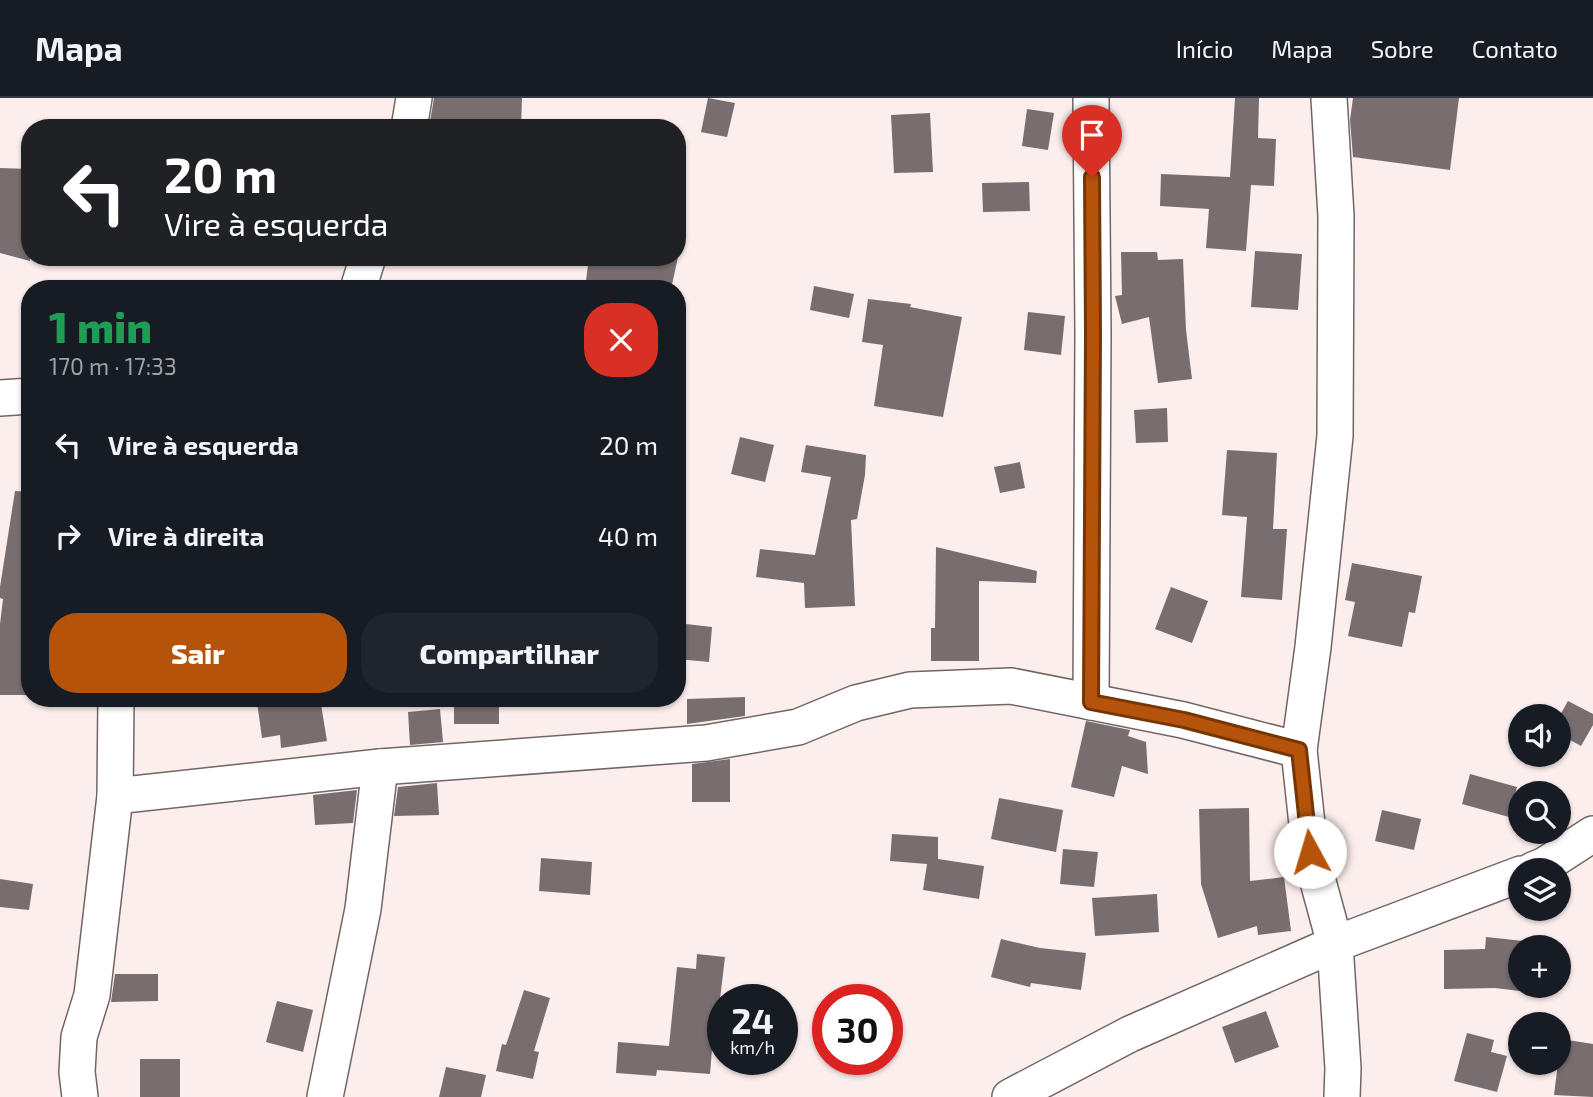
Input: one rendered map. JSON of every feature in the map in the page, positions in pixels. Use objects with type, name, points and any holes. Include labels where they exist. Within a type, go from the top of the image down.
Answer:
[{"type":"street","points":[[410,119],[414,98]]},
{"type":"street","points":[[1091,98],[1091,702]]},
{"type":"street","points":[[1329,98],[1336,216],[1335,436],[1313,647],[1299,750],[1310,852],[1335,944],[1343,1068],[1342,1097]]},
{"type":"street","points":[[0,398],[21,397]]},
{"type":"street","points":[[115,796],[380,766],[706,743],[798,727],[856,703],[910,690],[1011,686],[1184,720],[1299,750]]},
{"type":"street","points":[[80,1097],[77,1072],[79,1037],[92,995],[115,796],[116,707]]},
{"type":"street","points":[[325,1097],[363,909],[380,766]]},
{"type":"street","points":[[1556,858],[1593,834]]},
{"type":"street","points":[[1010,1097],[1130,1034],[1335,944],[1508,879]]},
{"type":"building","points":[[434,98],[522,98],[521,119],[430,119]]},
{"type":"building","points":[[708,98],[735,103],[727,137],[701,132]]},
{"type":"building","points":[[1235,98],[1259,98],[1258,138],[1276,139],[1274,186],[1251,185],[1246,251],[1206,248],[1209,209],[1160,206],[1161,174],[1230,177]]},
{"type":"building","points":[[1353,98],[1459,98],[1450,170],[1353,157],[1350,120]]},
{"type":"building","points":[[1027,109],[1054,113],[1048,150],[1022,146]]},
{"type":"building","points":[[930,113],[933,172],[894,173],[891,115]]},
{"type":"building","points":[[0,168],[21,169],[21,259],[0,253]]},
{"type":"building","points":[[1029,182],[1030,211],[983,212],[982,183]]},
{"type":"building","points":[[1255,251],[1302,254],[1298,310],[1251,307]]},
{"type":"building","points":[[1121,252],[1157,252],[1158,260],[1183,259],[1186,330],[1192,379],[1158,383],[1149,317],[1122,324],[1115,296],[1122,295]]},
{"type":"building","points":[[588,266],[676,266],[673,280],[586,280]]},
{"type":"building","points":[[814,286],[854,294],[849,318],[810,310]]},
{"type":"building","points":[[868,299],[911,304],[910,307],[962,317],[943,417],[874,406],[883,345],[862,342]]},
{"type":"building","points":[[1028,312],[1065,316],[1061,355],[1024,350]]},
{"type":"building","points":[[1167,408],[1168,442],[1136,443],[1134,410]]},
{"type":"building","points":[[740,437],[774,445],[765,482],[731,474]]},
{"type":"building","points":[[806,445],[866,455],[857,519],[851,520],[855,606],[805,608],[804,583],[756,577],[760,549],[815,555],[831,477],[801,472]]},
{"type":"building","points":[[1227,450],[1277,453],[1273,529],[1287,529],[1282,600],[1241,597],[1247,517],[1222,515]]},
{"type":"building","points":[[1020,462],[1025,488],[1000,493],[994,467]]},
{"type":"building","points":[[15,491],[21,491],[21,695],[0,695],[0,624],[3,599],[0,598]]},
{"type":"building","points":[[936,547],[1037,571],[1036,583],[979,581],[979,661],[931,661],[931,628],[935,628]]},
{"type":"building","points":[[1352,563],[1422,576],[1415,613],[1409,612],[1402,647],[1348,636],[1355,602],[1345,600]]},
{"type":"building","points":[[1171,587],[1208,601],[1192,643],[1155,629]]},
{"type":"building","points":[[686,624],[712,627],[709,662],[686,660]]},
{"type":"building","points":[[745,697],[745,716],[687,724],[687,699]]},
{"type":"building","points":[[1568,701],[1593,714],[1593,725],[1581,746],[1571,741],[1571,704],[1566,704]]},
{"type":"building","points":[[258,707],[321,707],[327,741],[281,748],[280,735],[262,738]]},
{"type":"building","points":[[454,707],[499,707],[499,724],[454,724]]},
{"type":"building","points":[[440,709],[443,742],[410,745],[408,712]]},
{"type":"building","points":[[1086,721],[1130,730],[1128,736],[1146,742],[1148,774],[1122,766],[1114,797],[1071,787]]},
{"type":"building","points":[[730,759],[730,802],[692,802],[692,764]]},
{"type":"building","points":[[1470,774],[1508,785],[1508,817],[1462,804]]},
{"type":"building","points":[[437,783],[439,815],[394,816],[398,787]]},
{"type":"building","points":[[357,790],[353,823],[315,825],[313,795]]},
{"type":"building","points":[[999,798],[1063,810],[1056,852],[991,839]]},
{"type":"building","points":[[1249,808],[1250,881],[1284,877],[1291,931],[1258,935],[1257,926],[1218,938],[1201,884],[1199,809]]},
{"type":"building","points":[[1382,810],[1421,819],[1414,850],[1375,841]]},
{"type":"building","points":[[892,834],[938,837],[938,859],[984,866],[979,899],[923,890],[927,864],[890,861]]},
{"type":"building","points":[[1063,849],[1098,852],[1094,887],[1060,884]]},
{"type":"building","points":[[541,858],[592,862],[590,895],[539,891]]},
{"type":"building","points":[[0,879],[33,884],[29,910],[0,907]]},
{"type":"building","points":[[1157,894],[1159,932],[1095,936],[1092,898]]},
{"type":"building","points":[[1486,937],[1508,939],[1508,990],[1444,989],[1444,950],[1485,949]]},
{"type":"building","points":[[1001,939],[1040,948],[1086,953],[1081,990],[1031,983],[1030,987],[991,977]]},
{"type":"building","points":[[697,954],[725,957],[722,984],[707,984],[707,1074],[657,1070],[656,1076],[616,1073],[618,1042],[669,1046],[677,967],[696,969]]},
{"type":"building","points":[[115,974],[158,974],[158,1001],[111,1002]]},
{"type":"building","points":[[524,990],[550,998],[534,1051],[539,1052],[533,1079],[496,1071],[502,1044],[506,1045]]},
{"type":"building","points":[[277,1001],[313,1010],[303,1052],[266,1042]]},
{"type":"building","points":[[1266,1011],[1279,1047],[1235,1063],[1222,1027]]},
{"type":"building","points":[[1467,1033],[1494,1040],[1491,1052],[1507,1056],[1497,1092],[1454,1081]]},
{"type":"building","points":[[1571,1041],[1593,1044],[1593,1097],[1554,1095],[1556,1075],[1571,1075]]},
{"type":"building","points":[[140,1059],[180,1059],[180,1097],[140,1097]]},
{"type":"building","points":[[446,1067],[486,1075],[481,1097],[439,1097]]},
{"type":"route","points":[[1092,177],[1091,702],[1184,720],[1299,750],[1310,852]]}]
